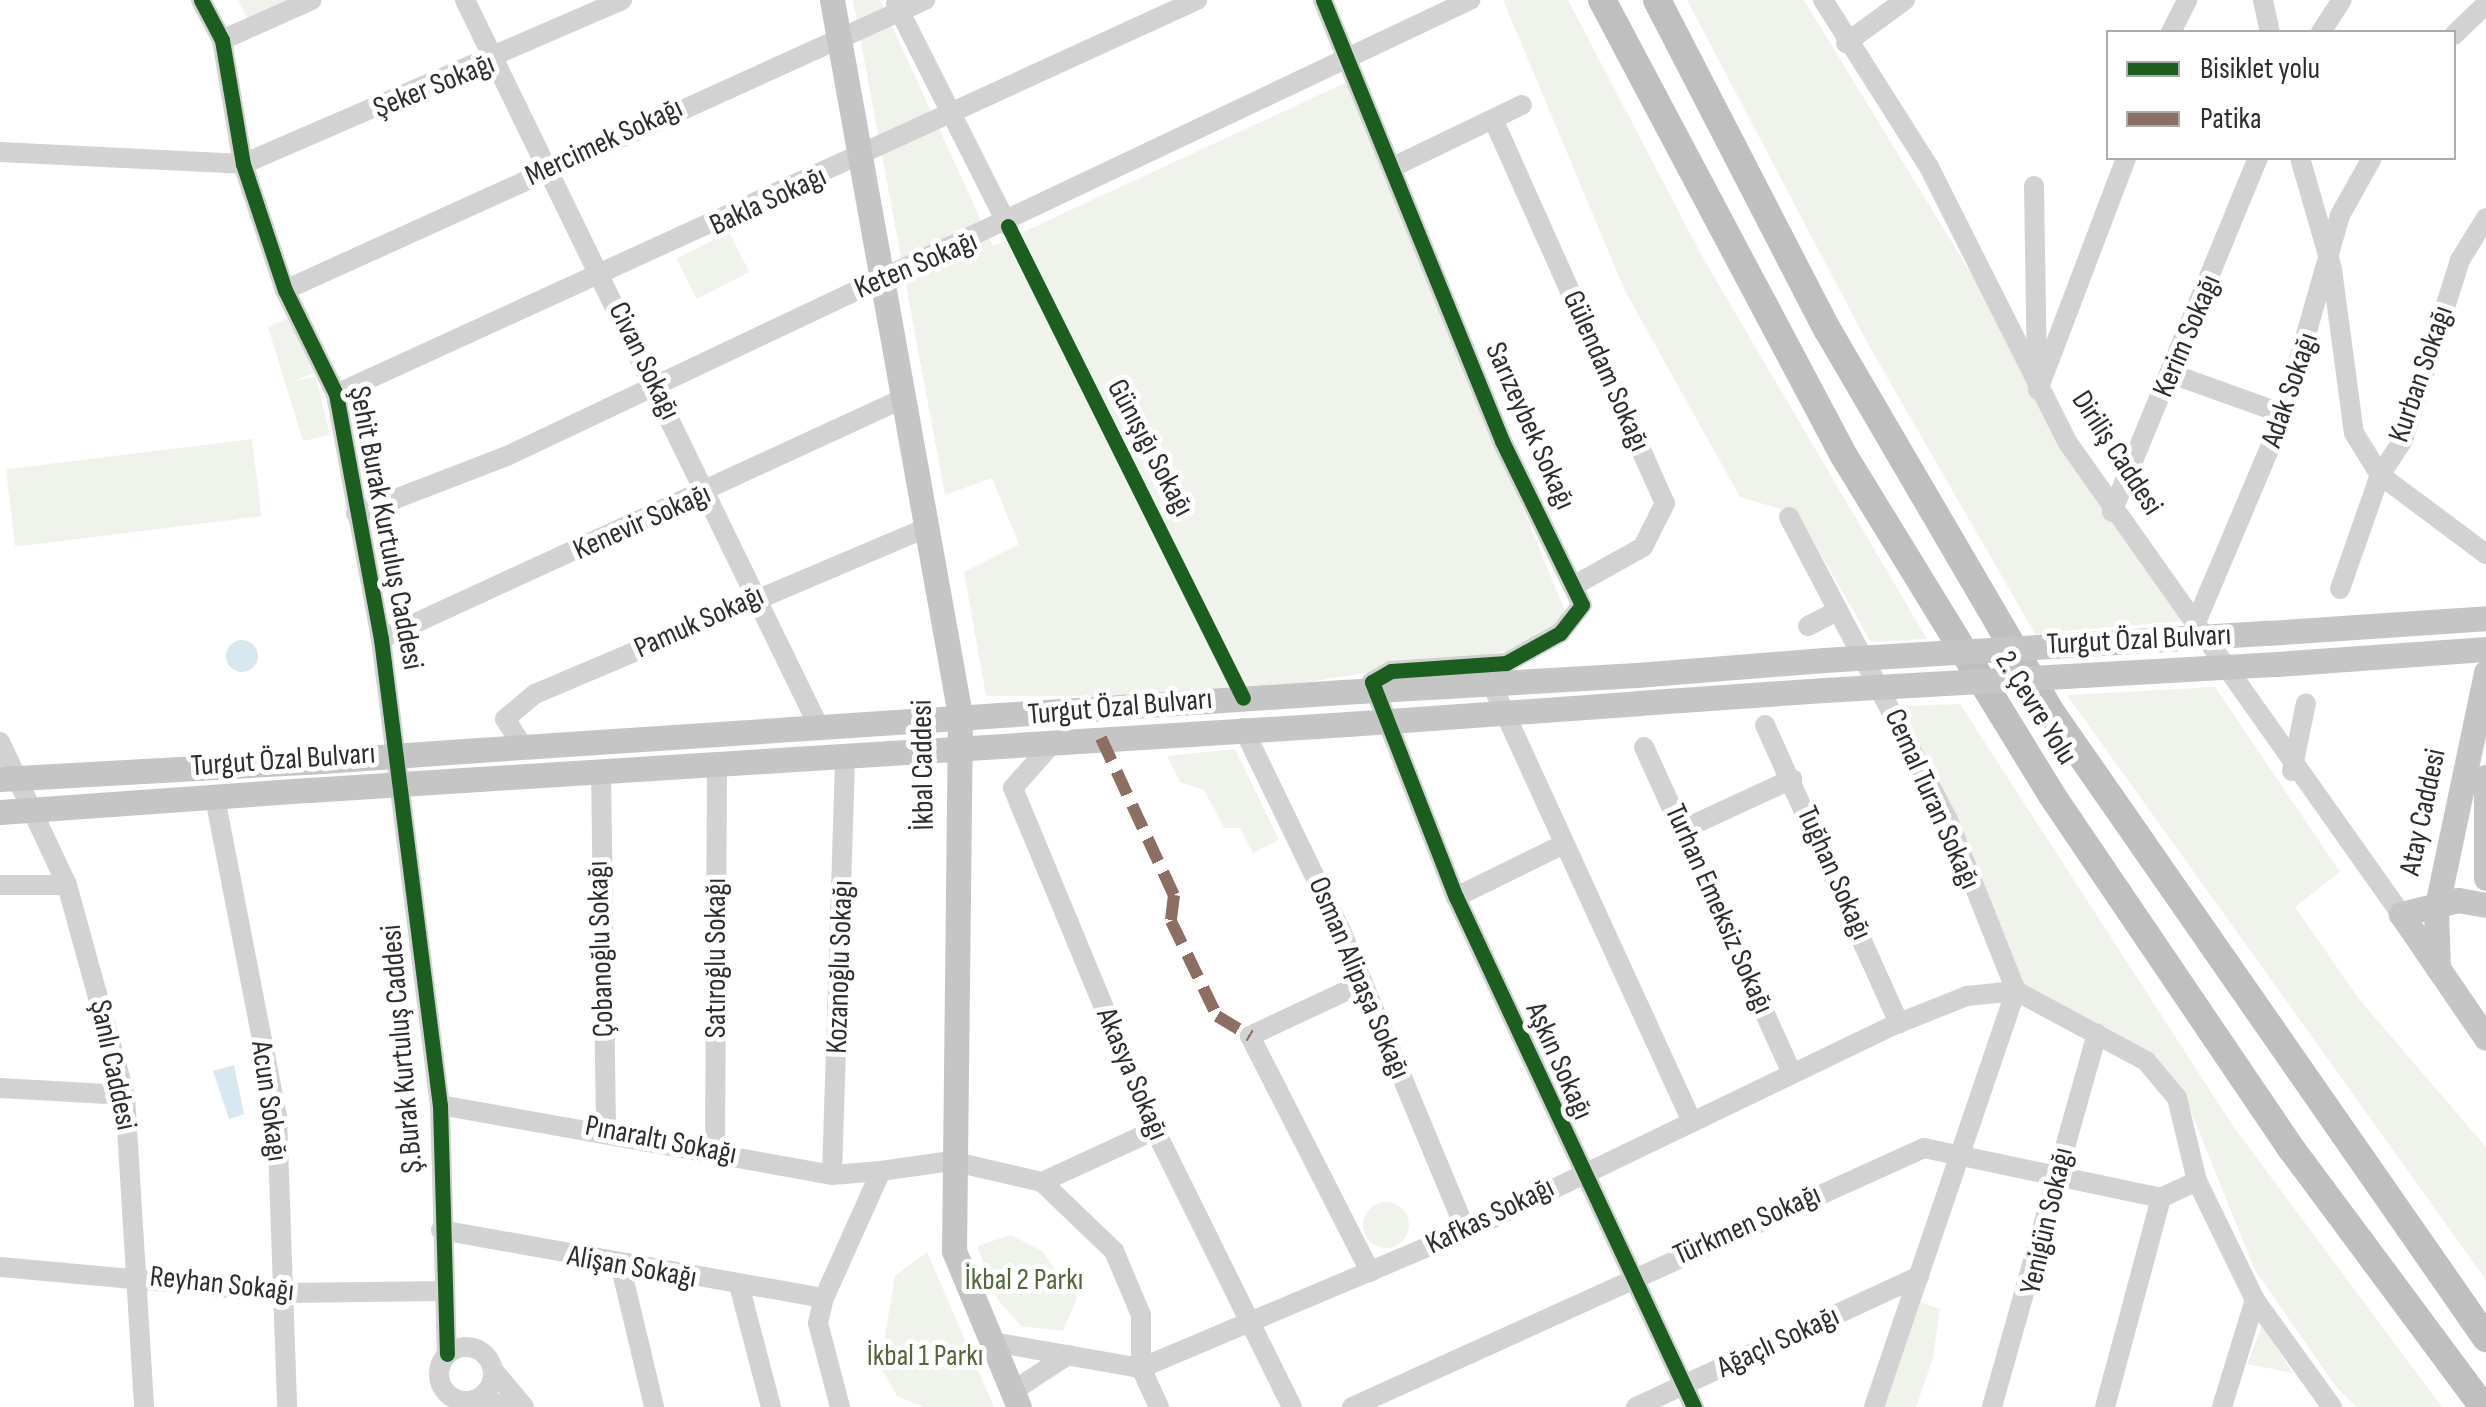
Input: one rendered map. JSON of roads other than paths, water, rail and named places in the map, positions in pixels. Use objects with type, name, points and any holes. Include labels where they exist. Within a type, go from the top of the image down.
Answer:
[{"type":"highway","name":"2. Çevre Yolu","points":[[1602,0],[1844,456],[2051,794],[2293,1151],[2482,1407]]},
{"type":"highway","name":"2. Çevre Yolu","points":[[1657,0],[1826,329],[2053,715],[2486,1338]]},
{"type":"main road","name":"İkbal Caddesi","points":[[832,0],[876,281],[928,527],[960,715],[956,754],[954,1252],[1016,1399]]},
{"type":"main road","name":"Turgut Özal Bulvarı","points":[[11,778],[308,762],[960,715],[1637,675],[2486,618]]},
{"type":"main road","name":"Turgut Özal Bulvarı","points":[[0,812],[600,771],[956,754],[1243,728],[2486,649]]},
{"type":"main road","name":"Atay Caddesi","points":[[2438,968],[2436,910],[2486,672]]},
{"type":"main road","name":"Atay Caddesi","points":[[2486,777],[2486,878]]},
{"type":"main road","points":[[2486,905],[2458,900],[2436,910],[2402,914],[2438,968],[2478,1013],[2486,1038]]},
{"type":"street","name":"Şehit Burak Kurtuluş Caddesi","points":[[201,0],[222,40],[243,164],[285,290],[336,394],[342,474],[356,514],[382,639],[405,790]]},
{"type":"street","points":[[222,40],[312,0]]},
{"type":"street","name":"Civan Sokağı","points":[[465,0],[818,725]]},
{"type":"street","name":"Şeker Sokağı","points":[[243,164],[497,62],[622,0]]},
{"type":"street","name":"Mercimek Sokağı","points":[[285,290],[839,32],[897,6],[924,0]]},
{"type":"street","name":"Bakla Sokağı","points":[[336,394],[603,278],[1197,0]]},
{"type":"street","name":"Sarızeybek Sokağı","points":[[1323,0],[1352,60],[1502,441],[1573,586]]},
{"type":"street","name":"Keten Sokağı","points":[[356,514],[655,385],[876,281],[1008,226],[1470,0]]},
{"type":"street","name":"Diriliş Caddesi","points":[[1823,0],[1846,43],[1930,167],[2038,390],[2112,512],[2197,620],[2292,771],[2402,914]]},
{"type":"street","points":[[1846,43],[1906,0]]},
{"type":"street","points":[[2172,30],[2188,0]]},
{"type":"street","points":[[2263,0],[2270,30]]},
{"type":"street","points":[[2322,30],[2342,0]]},
{"type":"street","points":[[2456,33],[2486,4]]},
{"type":"street","points":[[897,6],[1008,226]]},
{"type":"street","points":[[1393,166],[1522,105]]},
{"type":"street","name":"Gülendam Sokağı","points":[[1493,119],[1665,503],[1644,547],[1573,586]]},
{"type":"street","points":[[0,152],[243,164]]},
{"type":"street","points":[[2038,390],[2125,160]]},
{"type":"street","name":"Kerim Sokağı","points":[[2112,512],[2257,160]]},
{"type":"street","points":[[2301,160],[2332,269],[2354,433],[2380,474],[2486,554]]},
{"type":"street","name":"Adak Sokağı","points":[[2197,620],[2284,414],[2332,269],[2340,215],[2371,160]]},
{"type":"street","points":[[2034,186],[2038,390]]},
{"type":"street","name":"Kurban Sokağı","points":[[2340,590],[2380,474],[2403,440],[2460,260],[2486,218]]},
{"type":"street","points":[[2172,374],[2284,414]]},
{"type":"street","name":"Kenevir Sokağı","points":[[382,639],[708,493],[900,400]]},
{"type":"street","name":"Cemal Turan Sokağı","points":[[1790,517],[1836,612],[1948,820],[2016,991]]},
{"type":"street","name":"Pamuk Sokağı","points":[[522,745],[505,719],[535,694],[928,527]]},
{"type":"street","points":[[1573,586],[1582,605],[1560,633],[1506,664],[1483,666],[1690,1118]]},
{"type":"street","points":[[1808,626],[1836,612]]},
{"type":"street","name":"Aşkın Sokağı","points":[[1483,666],[1378,674],[1372,682],[1456,897],[1579,1173],[1694,1407]]},
{"type":"street","points":[[2292,771],[2306,703]]},
{"type":"street","name":"Tuğhan Sokağı","points":[[1765,725],[1900,1022]]},
{"type":"street","name":"Osman Alipaşa Sokağı","points":[[1243,728],[1363,983],[1466,1232]]},
{"type":"street","name":"Şanlı Caddesi","points":[[0,742],[11,778],[37,809],[68,885],[126,1095],[142,1275],[144,1407]]},
{"type":"street","name":"Akasya Sokağı","points":[[1051,746],[1013,788],[1154,1130],[1292,1407]]},
{"type":"street","name":"Turhan Emeksiz Sokağı","points":[[1644,746],[1686,828],[1792,1072]]},
{"type":"street","name":"Kozanoğlu Sokağı","points":[[832,1174],[845,760]]},
{"type":"street","name":"Satıroğlu Sokağı","points":[[715,1151],[718,765]]},
{"type":"street","name":"Çobanoğlu Sokağı","points":[[600,771],[606,1128]]},
{"type":"street","points":[[1686,828],[1792,779]]},
{"type":"street","name":"Ş.Burak Kurtuluş Caddesi","points":[[405,790],[440,1105],[445,1298]]},
{"type":"street","name":"Acun Sokağı","points":[[215,798],[276,1116],[288,1407]]},
{"type":"street","points":[[1456,897],[1562,844]]},
{"type":"street","points":[[0,885],[68,885]]},
{"type":"street","points":[[1363,983],[1250,1036],[1370,1272]]},
{"type":"street","points":[[1874,1407],[2016,991],[2146,1061],[2178,1098],[2197,1181],[2255,1300],[2332,1407]]},
{"type":"street","name":"Kafkas Sokağı","points":[[1142,1368],[1466,1232],[1690,1118],[1900,1022],[1967,996],[2016,991]]},
{"type":"street","name":"Yenigün Sokağı","points":[[1992,1407],[2032,1290],[2054,1176],[2098,1033]]},
{"type":"street","points":[[0,1088],[126,1095]]},
{"type":"street","name":"Pınaraltı Sokağı","points":[[440,1105],[606,1128],[832,1174],[952,1161]]},
{"type":"street","points":[[1042,1182],[1154,1130]]},
{"type":"street","name":"Türkmen Sokağı","points":[[1352,1407],[1632,1276],[1924,1148],[2161,1198]]},
{"type":"street","points":[[952,1161],[1042,1182],[1114,1251],[1141,1315],[1142,1368],[1158,1407]]},
{"type":"street","points":[[840,1407],[818,1323],[824,1298],[880,1171]]},
{"type":"street","points":[[2105,1407],[2161,1198],[2197,1181]]},
{"type":"street","name":"Alişan Sokağı","points":[[441,1230],[621,1268],[824,1298]]},
{"type":"street","name":"Reyhan Sokağı","points":[[0,1267],[142,1275],[286,1293],[445,1298]]},
{"type":"street","points":[[621,1268],[654,1407]]},
{"type":"street","name":"Ağaçlı Sokağı","points":[[1636,1407],[1919,1276]]},
{"type":"street","points":[[739,1285],[771,1407]]},
{"type":"street","points":[[445,1298],[473,1348],[524,1407]]},
{"type":"street","points":[[445,1298],[447,1354],[440,1397],[503,1407]]},
{"type":"street","points":[[2222,1407],[2255,1300]]},
{"type":"street","points":[[993,1342],[1142,1368]]},
{"type":"street","points":[[447,1354],[473,1348]]},
{"type":"street","points":[[1016,1399],[1068,1355]]},
{"type":"street","points":[[472,1401],[492,1370]]},
{"type":"park label","name":"İkbal 2 Parkı","points":[[1024,1280]]},
{"type":"park label","name":"İkbal 1 Parkı","points":[[925,1356]]}]
